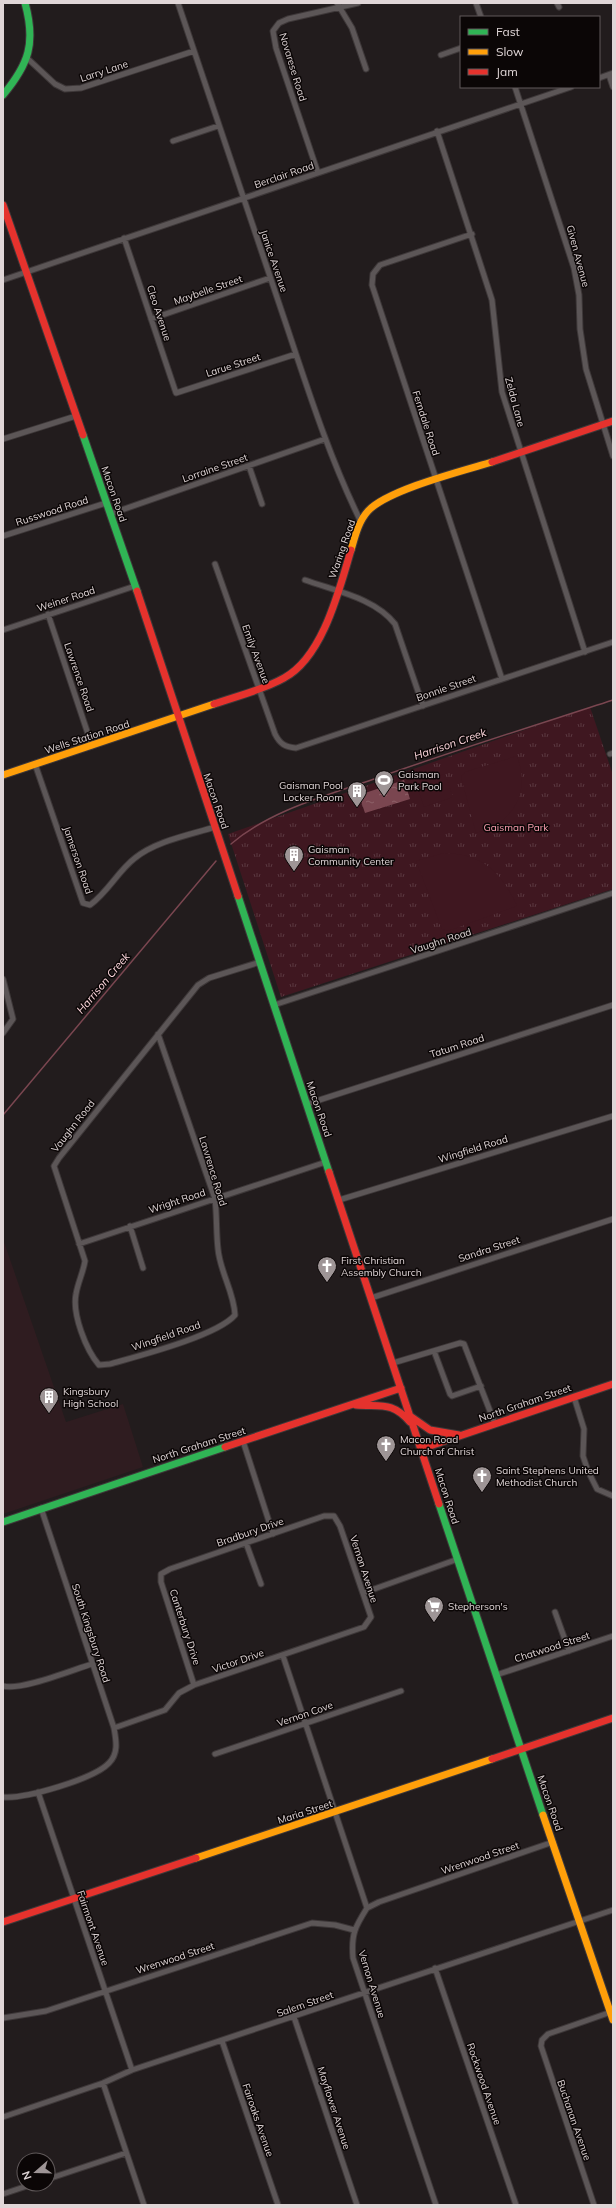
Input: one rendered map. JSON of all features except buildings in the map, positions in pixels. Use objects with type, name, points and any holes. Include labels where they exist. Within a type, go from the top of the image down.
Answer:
[{"type":"main road","points":[[3,96],[20,75],[27,58],[31,23],[24,3]]},
{"type":"main road","name":"Macon Road","points":[[3,205],[135,586],[496,1675],[613,2020]]},
{"type":"main road","name":"Waring Road","points":[[178,718],[259,689],[284,678],[297,669],[310,655],[319,642],[338,592],[361,522],[366,513],[379,502],[435,481],[613,422]]},
{"type":"main road","name":"Wells Station Road","points":[[3,775],[178,718]]},
{"type":"main road","name":"North Graham Street","points":[[421,1449],[613,1384]]},
{"type":"main road","name":"North Graham Street","points":[[3,1522],[401,1388]]},
{"type":"main road","points":[[354,1404],[367,1406],[387,1404],[393,1406],[402,1411],[414,1426]]},
{"type":"main road","points":[[410,1416],[430,1430],[461,1435]]},
{"type":"main road","name":"Maria Street","points":[[3,1922],[336,1812],[613,1718]]},
{"type":"street","name":"Janice Avenue","points":[[178,3],[218,126],[325,439],[342,484],[361,522]]},
{"type":"street","name":"Novarese Road","points":[[318,173],[276,48],[273,31],[276,25],[283,21],[338,5],[358,3]]},
{"type":"street","points":[[476,3],[481,16]]},
{"type":"street","points":[[338,5],[352,28],[366,68]]},
{"type":"street","points":[[441,55],[460,48]]},
{"type":"street","name":"Larry Lane","points":[[27,58],[55,84],[65,89],[82,88],[194,50]]},
{"type":"street","points":[[600,78],[611,74],[613,87]]},
{"type":"street","name":"Given Avenue","points":[[515,88],[574,268],[579,295],[580,329],[586,369],[613,456]]},
{"type":"street","name":"Berclair Road","points":[[3,280],[243,199],[437,131],[568,88]]},
{"type":"street","points":[[173,141],[218,126]]},
{"type":"street","name":"Zelda Lane","points":[[437,131],[472,234],[492,300],[502,392],[520,453],[585,652]]},
{"type":"street","name":"Ferndale Road","points":[[472,234],[380,265],[372,274],[372,285],[435,481],[502,679]]},
{"type":"street","name":"Cleo Avenue","points":[[124,238],[176,393]]},
{"type":"street","name":"Maybelle Street","points":[[151,318],[270,278]]},
{"type":"street","name":"Larue Street","points":[[176,393],[296,354]]},
{"type":"street","points":[[3,439],[76,416]]},
{"type":"street","name":"Lorraine Street","points":[[110,514],[325,439]]},
{"type":"street","points":[[248,466],[262,504]]},
{"type":"street","name":"Russwood Road","points":[[3,536],[106,502]]},
{"type":"street","name":"Emily Avenue","points":[[215,564],[275,734],[278,740],[285,747]]},
{"type":"street","points":[[305,580],[375,606],[388,615],[395,624],[423,706]]},
{"type":"street","name":"Weiner Road","points":[[3,630],[135,586]]},
{"type":"street","name":"Lawrence Road","points":[[48,614],[92,746]]},
{"type":"street","name":"Bonnie Street","points":[[285,747],[296,748],[613,642]]},
{"type":"street","name":"Jamerson Road","points":[[35,764],[83,903],[90,905],[100,897],[134,858],[148,849],[215,827]]},
{"type":"street","name":"Vaughn Road","points":[[274,1005],[613,893]]},
{"type":"street","name":"Vaughn Road","points":[[99,1365],[90,1355],[74,1308],[76,1292],[84,1273],[85,1261],[56,1176],[54,1166],[198,985],[209,978],[260,962]]},
{"type":"street","points":[[3,979],[13,1019],[3,1033]]},
{"type":"street","name":"Tatum Road","points":[[307,1104],[613,1004]]},
{"type":"street","name":"Lawrence Road","points":[[158,1034],[215,1198],[218,1220],[217,1248],[222,1269],[234,1304],[235,1315]]},
{"type":"street","name":"Wingfield Road","points":[[339,1200],[613,1116]]},
{"type":"street","name":"Wright Road","points":[[79,1244],[326,1162]]},
{"type":"street","name":"Sandra Street","points":[[371,1298],[613,1219]]},
{"type":"street","points":[[130,1226],[143,1268]]},
{"type":"street","name":"Wingfield Road","points":[[99,1365],[110,1364],[175,1345],[228,1323],[235,1315]]},
{"type":"street","points":[[393,1363],[460,1343],[464,1344],[495,1424]]},
{"type":"street","points":[[434,1351],[452,1396],[481,1386]]},
{"type":"street","points":[[574,1397],[584,1429],[583,1456],[588,1471],[597,1489],[613,1496]]},
{"type":"street","points":[[243,1441],[273,1534]]},
{"type":"street","name":"South Kingsbury Road","points":[[38,1792],[96,1773],[110,1762],[117,1748],[114,1728],[41,1508]]},
{"type":"street","name":"Bradbury Drive","points":[[161,1574],[170,1568],[329,1515],[334,1516],[340,1526]]},
{"type":"street","name":"Vernon Avenue","points":[[340,1526],[371,1617]]},
{"type":"street","points":[[246,1543],[261,1584]]},
{"type":"street","points":[[363,1593],[458,1559]]},
{"type":"street","name":"Canterbury Drive","points":[[161,1574],[161,1582],[194,1686]]},
{"type":"street","points":[[555,1612],[569,1651]]},
{"type":"street","name":"Victor Drive","points":[[114,1728],[164,1710],[179,1693],[194,1686],[364,1627],[371,1617]]},
{"type":"street","name":"Chatwood Street","points":[[496,1675],[613,1636]]},
{"type":"street","points":[[283,1656],[368,1908]]},
{"type":"street","points":[[3,1686],[9,1687],[29,1683],[92,1664]]},
{"type":"street","name":"Vernon Cove","points":[[215,1754],[401,1691]]},
{"type":"street","points":[[3,1797],[12,1798],[38,1792]]},
{"type":"street","name":"Fairmont Avenue","points":[[38,1792],[132,2070]]},
{"type":"street","name":"Wrenwood Street","points":[[368,1908],[379,1902],[553,1842]]},
{"type":"street","name":"Vernon Avenue","points":[[368,1908],[354,1930],[352,1943],[353,1958],[436,2205]]},
{"type":"street","name":"Salem Street","points":[[3,2117],[103,2083],[132,2070],[613,1910]]},
{"type":"street","name":"Wrenwood Street","points":[[3,2018],[46,2011],[312,1923],[336,1925],[354,1930]]},
{"type":"street","name":"Rockwood Avenue","points":[[435,1968],[516,2205]]},
{"type":"street","name":"Buchanan Avenue","points":[[594,2205],[542,2053],[542,2040],[555,2031],[610,2012]]},
{"type":"street","name":"Mayflower Avenue","points":[[294,2017],[357,2205]]},
{"type":"street","name":"Fairoaks Avenue","points":[[222,2041],[278,2205]]},
{"type":"street","points":[[103,2083],[144,2205]]},
{"type":"street","points":[[56,2176],[126,2153]]},
{"type":"street","points":[[3,2194],[16,2190]]},
{"type":"shaded area","points":[[3,1239],[66,1422],[123,1404],[143,1467],[3,1514]]},
{"type":"green space","name":"Gaisman Park","points":[[590,707],[613,775],[613,889],[281,997],[228,834]]},
{"type":"green space","points":[[517,756],[521,770],[522,783],[516,805],[500,822],[476,833],[461,777],[465,772]]},
{"type":"green space","points":[[445,774],[453,797],[424,807],[416,783]]},
{"type":"green space","points":[[444,853],[470,857],[489,867],[504,884],[517,906],[448,931],[442,929],[416,861]]},
{"type":"water","name":"Gaisman Park Pool","points":[[404,780],[410,799],[365,813],[359,795]]},
{"type":"waterway","name":"Harrison Creek","points":[[231,844],[263,822],[318,798],[613,700]]},
{"type":"waterway","name":"Harrison Creek","points":[[3,1115],[216,861]]},
{"type":"traffic: fast","points":[[3,95],[19,73],[28,52],[30,30],[25,3]]},
{"type":"traffic: fast","points":[[83,435],[137,591]]},
{"type":"traffic: fast","points":[[238,896],[329,1172]]},
{"type":"traffic: fast","points":[[3,1522],[225,1447]]},
{"type":"traffic: fast","points":[[439,1504],[543,1815]]},
{"type":"traffic: slow","points":[[351,550],[357,530],[362,520],[368,511],[378,503],[391,496],[426,482],[492,462]]},
{"type":"traffic: slow","points":[[3,775],[214,704]]},
{"type":"traffic: slow","points":[[196,1858],[492,1759]]},
{"type":"traffic: slow","points":[[543,1815],[613,2020]]},
{"type":"traffic: jam","points":[[3,205],[83,435]]},
{"type":"traffic: jam","points":[[492,462],[613,421]]},
{"type":"traffic: jam","points":[[214,704],[267,686],[284,678],[298,668],[309,655],[328,621],[351,550]]},
{"type":"traffic: jam","points":[[137,591],[238,896]]},
{"type":"traffic: jam","points":[[329,1172],[439,1504]]},
{"type":"traffic: jam","points":[[421,1449],[613,1384]]},
{"type":"traffic: jam","points":[[225,1447],[401,1388]]},
{"type":"traffic: jam","points":[[356,1405],[386,1406],[404,1415],[410,1422]]},
{"type":"traffic: jam","points":[[410,1416],[430,1430],[459,1435]]},
{"type":"traffic: jam","points":[[492,1759],[613,1718]]},
{"type":"traffic: jam","points":[[3,1922],[196,1858]]},
{"type":"place","name":"Gaisman Park Pool","points":[[384,797]]},
{"type":"place","name":"Gaisman Pool Locker Room","points":[[357,808]]},
{"type":"place","name":"Gaisman Community Center","points":[[294,872]]},
{"type":"place","name":"First Christian Assembly Church","points":[[327,1283]]},
{"type":"place","name":"Kingsbury High School","points":[[49,1414]]},
{"type":"place","name":"Macon Road Church of Christ","points":[[386,1462]]},
{"type":"place","name":"Saint Stephens United Methodist Church","points":[[482,1493]]},
{"type":"place","name":"Stepherson's","points":[[434,1623]]}]
